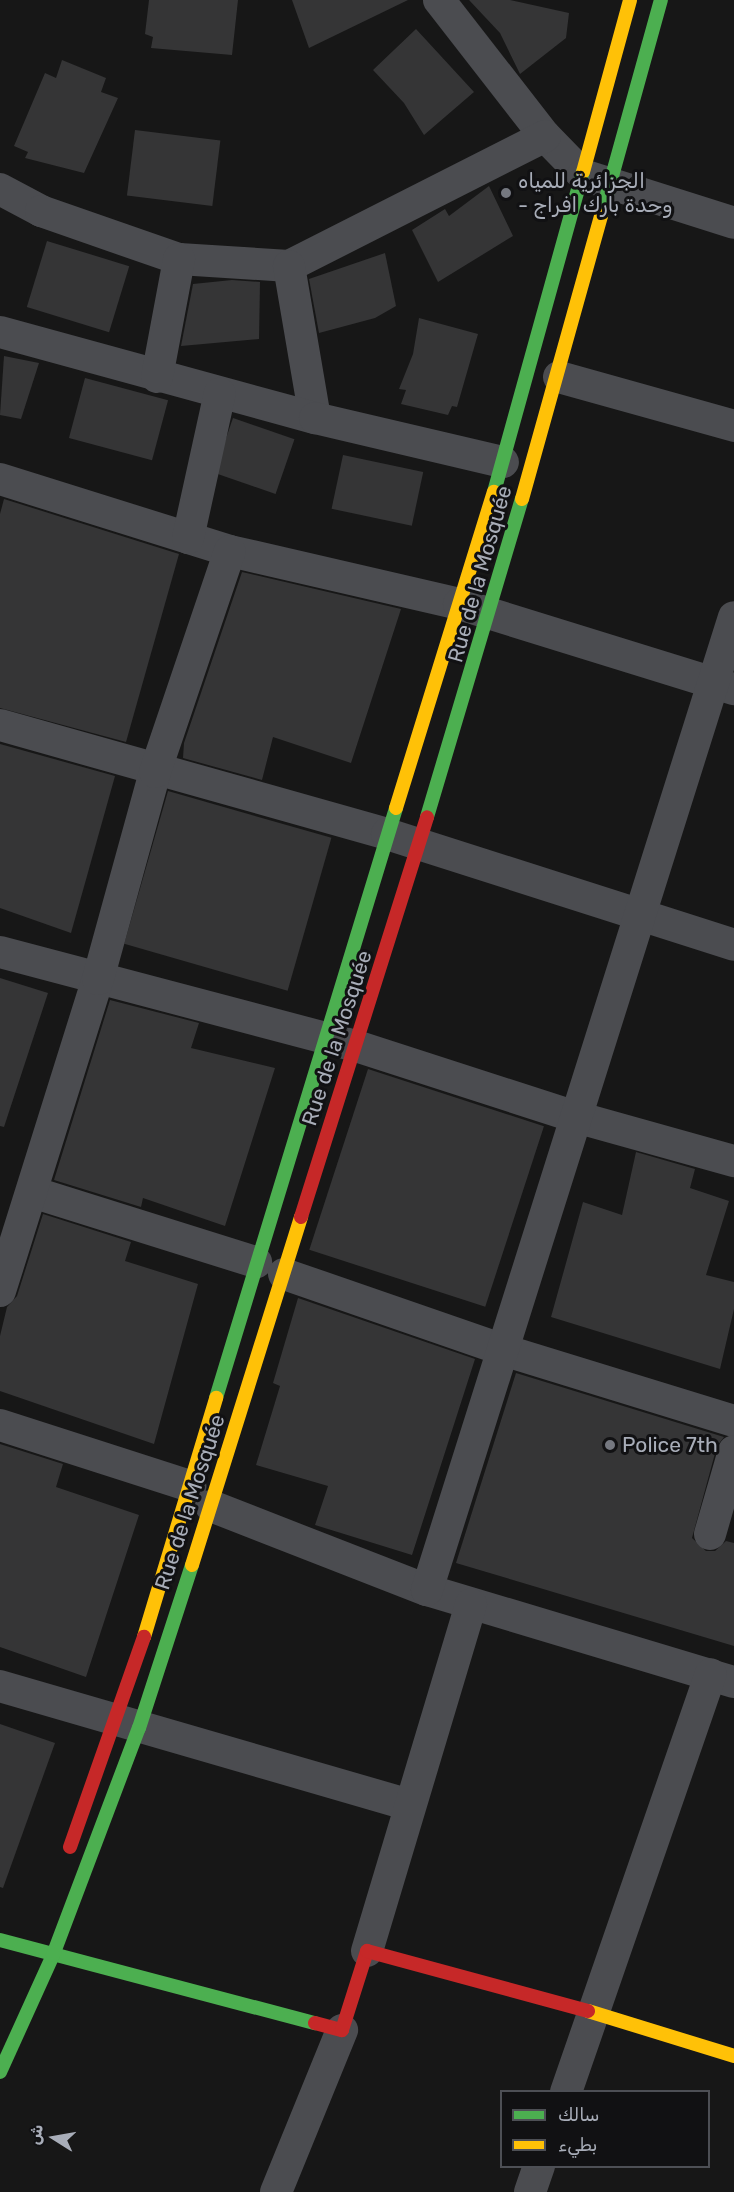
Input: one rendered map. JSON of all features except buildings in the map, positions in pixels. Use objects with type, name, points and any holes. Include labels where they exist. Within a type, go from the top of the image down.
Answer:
[{"type":"main road","points":[[64,1863],[128,1725],[201,1496],[256,1262],[503,462],[597,180],[630,0]]},
{"type":"main road","name":"Rue de la Mosquée","points":[[0,2072],[53,1955],[201,1496],[284,1274],[420,846],[490,615],[559,377],[597,180],[661,0]]},
{"type":"main road","points":[[29,1956],[39,1929]]},
{"type":"main road","points":[[0,1940],[29,1956],[53,1955],[342,2030],[367,1951],[495,1983],[592,2015],[734,2056]]},
{"type":"street","points":[[439,0],[545,136],[597,180],[734,223]]},
{"type":"street","points":[[0,189],[41,211],[179,259],[289,266],[545,136]]},
{"type":"street","points":[[157,377],[179,259]]},
{"type":"street","points":[[289,266],[315,418]]},
{"type":"street","points":[[0,332],[157,377],[315,418],[503,462]]},
{"type":"street","points":[[559,377],[734,426]]},
{"type":"street","points":[[188,538],[220,393]]},
{"type":"street","points":[[0,480],[230,551],[459,604],[724,686]]},
{"type":"street","points":[[0,1291],[98,979],[155,772],[230,551]]},
{"type":"street","points":[[427,1590],[639,917],[724,686],[734,617]]},
{"type":"street","points":[[0,725],[155,772],[387,834],[639,917],[734,945]]},
{"type":"street","points":[[0,952],[356,1046],[576,1117],[734,1161]]},
{"type":"street","points":[[32,1192],[256,1262]]},
{"type":"street","points":[[284,1274],[503,1350],[734,1422]]},
{"type":"street","points":[[0,1425],[201,1496],[427,1590],[723,1678],[592,2015],[566,2090]]},
{"type":"street","points":[[710,1534],[734,1451]]},
{"type":"street","points":[[367,1951],[471,1604]]},
{"type":"street","points":[[0,1686],[410,1805]]},
{"type":"street","points":[[276,2192],[342,2030]]},
{"type":"street","points":[[530,2192],[538,2168]]},
{"type":"traffic: fast","points":[[601,216],[661,0]]},
{"type":"traffic: fast","points":[[494,492],[583,172]]},
{"type":"traffic: fast","points":[[427,817],[522,499]]},
{"type":"traffic: fast","points":[[216,1398],[396,808]]},
{"type":"traffic: fast","points":[[0,2072],[53,1955],[139,1728],[192,1565]]},
{"type":"traffic: fast","points":[[0,1940],[315,2023]]},
{"type":"traffic: slow","points":[[583,172],[630,0]]},
{"type":"traffic: slow","points":[[522,499],[601,216]]},
{"type":"traffic: slow","points":[[396,808],[494,492]]},
{"type":"traffic: slow","points":[[192,1565],[301,1217]]},
{"type":"traffic: slow","points":[[144,1637],[216,1398]]},
{"type":"traffic: slow","points":[[588,2011],[734,2056]]},
{"type":"traffic: jam","points":[[301,1217],[427,817]]},
{"type":"traffic: jam","points":[[70,1847],[144,1637]]},
{"type":"traffic: jam","points":[[315,2023],[342,2030],[367,1951],[588,2011]]},
{"type":"place","name":"الجزائرية للمياه - وحدة بارك افراج","points":[[506,193]]},
{"type":"place","name":"Police 7th","points":[[610,1445]]}]
